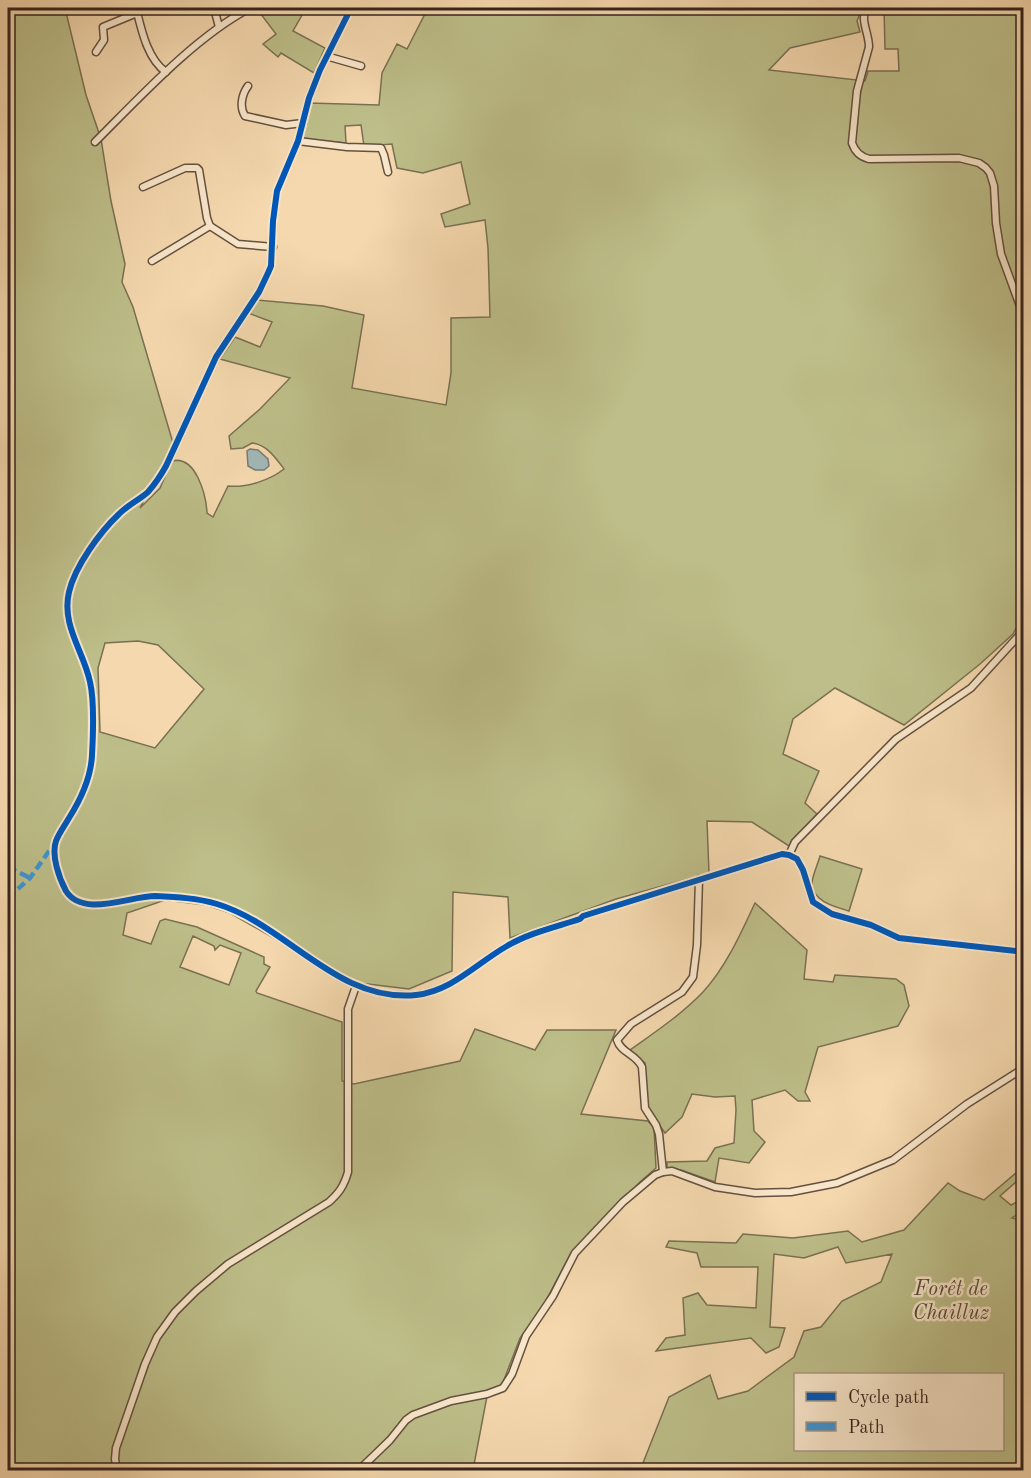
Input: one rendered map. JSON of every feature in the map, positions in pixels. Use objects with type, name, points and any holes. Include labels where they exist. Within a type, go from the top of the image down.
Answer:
[{"type":"street","points":[[214,8],[219,27]]},
{"type":"street","points":[[95,142],[166,72],[228,20],[250,8]]},
{"type":"street","points":[[351,8],[326,56],[309,98],[298,141],[275,200],[271,266],[259,292],[216,357],[157,481],[117,516],[100,535],[79,569],[69,593],[70,625],[90,683],[92,748],[88,780],[56,842],[57,866],[61,880],[69,894],[78,901],[93,904],[153,896],[192,899],[224,906],[253,920],[356,986],[387,995],[424,993],[454,982],[508,945],[527,936],[782,854],[789,855],[800,863],[813,902],[832,914],[871,925],[899,938],[1023,952]]},
{"type":"street","points":[[866,8],[864,22],[869,47],[859,84],[852,143],[862,157],[881,160],[959,158],[979,163],[990,173],[994,186],[1001,254],[1023,317]]},
{"type":"street","points":[[96,52],[104,40],[104,27],[137,10],[143,38],[161,68],[166,72]]},
{"type":"street","points":[[326,56],[361,66]]},
{"type":"street","points":[[248,86],[241,109],[245,116],[286,124],[303,123]]},
{"type":"street","points":[[298,141],[347,147],[381,148],[388,172]]},
{"type":"street","points":[[143,188],[185,168],[197,168],[210,226],[238,244],[273,247]]},
{"type":"street","points":[[152,261],[210,226]]},
{"type":"street","points":[[789,855],[795,842],[896,739],[971,688],[1023,630]]},
{"type":"street","points":[[663,1172],[659,1134],[645,1108],[642,1067],[639,1061],[621,1048],[617,1040],[631,1024],[682,992],[693,976],[697,945],[699,879]]},
{"type":"street","points":[[117,1470],[116,1448],[145,1364],[157,1337],[175,1312],[228,1264],[329,1202],[340,1192],[345,1183],[348,1172],[348,1009],[356,986]]},
{"type":"street","points":[[359,1470],[390,1440],[406,1420],[414,1415],[451,1401],[487,1394],[503,1388],[512,1374],[526,1336],[553,1296],[575,1253],[636,1190],[655,1175],[672,1172],[715,1187],[755,1193],[791,1192],[837,1183],[893,1160],[967,1104],[1023,1068]]},
{"type":"green space","points":[[8,8],[65,8],[86,95],[101,139],[111,201],[125,264],[122,282],[133,307],[173,443],[140,508],[160,488],[172,461],[180,461],[187,464],[198,478],[207,513],[213,517],[228,486],[243,486],[258,482],[284,469],[270,452],[257,444],[252,443],[243,448],[231,449],[229,436],[290,378],[220,359],[235,337],[260,347],[272,322],[248,313],[257,300],[323,306],[364,315],[352,388],[446,405],[451,373],[451,318],[490,317],[485,220],[445,227],[441,214],[470,204],[461,162],[423,173],[397,168],[392,144],[364,146],[361,125],[345,126],[346,143],[302,139],[309,103],[379,105],[382,73],[397,44],[407,49],[428,8],[862,8],[857,21],[860,32],[790,48],[769,70],[865,81],[868,71],[899,71],[898,49],[885,49],[884,8],[972,12],[973,8],[1023,11],[1024,614],[1013,634],[980,664],[904,725],[835,688],[793,719],[783,754],[819,771],[805,803],[817,814],[789,846],[752,822],[707,821],[709,873],[616,899],[510,938],[508,897],[453,892],[452,971],[409,989],[351,982],[230,913],[206,905],[165,900],[127,913],[123,935],[151,944],[160,921],[165,919],[197,927],[264,957],[264,964],[270,967],[257,993],[342,1022],[342,1081],[354,1084],[460,1061],[475,1029],[535,1050],[547,1030],[616,1030],[581,1114],[648,1121],[654,1128],[656,1168],[570,1255],[543,1306],[520,1338],[502,1385],[488,1391],[473,1470],[8,1470]],"holes":[[[138,641],[158,645],[204,689],[155,748],[100,732],[98,668],[105,643]],[[193,936],[214,946],[215,950],[220,945],[241,953],[229,985],[180,967]]]},
{"type":"green space","points":[[306,8],[293,31],[325,48],[314,73],[281,53],[278,57],[263,44],[276,34],[257,9]]},
{"type":"green space","points":[[820,856],[862,869],[849,911],[826,903],[813,890],[812,881]]},
{"type":"green space","points":[[755,903],[807,950],[804,979],[833,982],[835,975],[896,979],[904,985],[909,1006],[898,1026],[818,1047],[805,1092],[810,1101],[798,1101],[785,1090],[752,1100],[754,1131],[765,1142],[749,1163],[719,1158],[715,1182],[681,1170],[667,1168],[667,1162],[707,1161],[715,1148],[734,1143],[735,1096],[715,1097],[692,1094],[682,1117],[665,1133],[647,1108],[645,1063],[630,1050],[677,1016],[703,992],[726,961]]},
{"type":"green space","name":"Forêt de Chailluz","points":[[1023,1167],[1023,1176],[1000,1196],[1011,1205],[1023,1199],[1023,1211],[1012,1218],[1024,1221],[1023,1470],[625,1470],[641,1468],[669,1397],[710,1375],[718,1399],[748,1391],[794,1357],[804,1331],[821,1327],[842,1301],[881,1282],[892,1254],[846,1263],[838,1247],[804,1258],[774,1254],[770,1327],[785,1328],[779,1347],[766,1353],[751,1338],[656,1351],[666,1338],[685,1335],[683,1298],[698,1293],[707,1305],[756,1308],[758,1267],[701,1267],[697,1253],[666,1247],[669,1241],[736,1243],[743,1234],[793,1238],[848,1231],[862,1242],[904,1230],[948,1183],[960,1191],[984,1200]]},
{"type":"shaded area","points":[[258,450],[268,459],[269,466],[264,470],[255,470],[248,466],[247,451]]},
{"type":"marked path","points":[[8,898],[30,878],[54,844]]},
{"type":"marked path","points":[[8,867],[30,878]]},
{"type":"cycle path","points":[[351,8],[320,70],[309,98],[298,141],[277,191],[271,266],[259,292],[216,357],[160,476],[148,492],[122,511],[104,530],[82,561],[72,582],[67,604],[68,616],[90,682],[93,738],[91,763],[85,788],[57,838],[55,847],[57,866],[66,891],[74,899],[95,904],[155,896],[179,897],[217,904],[242,914],[267,928],[313,960],[361,987],[388,994],[416,995],[453,982],[524,937],[580,919],[583,916],[782,854],[797,859],[813,902],[832,914],[871,925],[899,938],[1024,952]]}]
